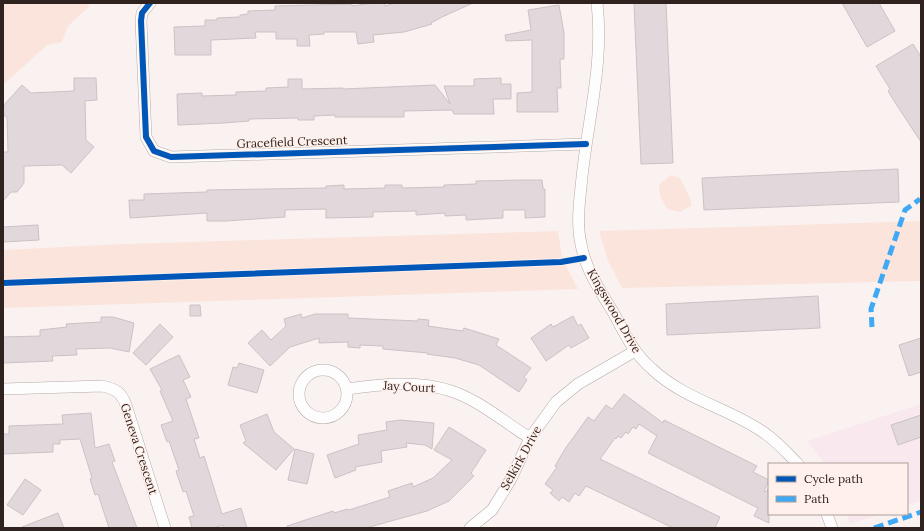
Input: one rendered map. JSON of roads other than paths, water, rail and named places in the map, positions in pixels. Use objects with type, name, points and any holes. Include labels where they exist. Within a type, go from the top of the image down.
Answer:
[{"type":"street","name":"Gracefield Crescent","points":[[150,3],[142,13],[141,21],[146,137],[154,151],[171,157],[586,144]]},
{"type":"street","name":"Kingswood Drive","points":[[597,3],[599,49],[579,206],[579,231],[584,258],[598,287],[635,351],[652,370],[679,389],[759,429],[778,443],[797,463]]},
{"type":"street","name":"Selkirk Drive","points":[[470,528],[492,510],[511,478],[530,438],[556,402],[578,384],[635,351]]},
{"type":"street","points":[[322,369],[333,372],[342,378],[347,389],[347,399],[343,409],[335,415],[325,418],[314,417],[306,411],[300,402],[299,391],[303,380],[311,373],[322,369]]},
{"type":"street","name":"Jay Court","points":[[347,389],[377,385],[409,384],[432,386],[451,391],[470,400],[530,438]]},
{"type":"street","name":"Geneva Crescent","points":[[3,389],[102,386],[115,389],[122,395],[164,528]]},
{"type":"street","points":[[827,515],[832,528]]}]
